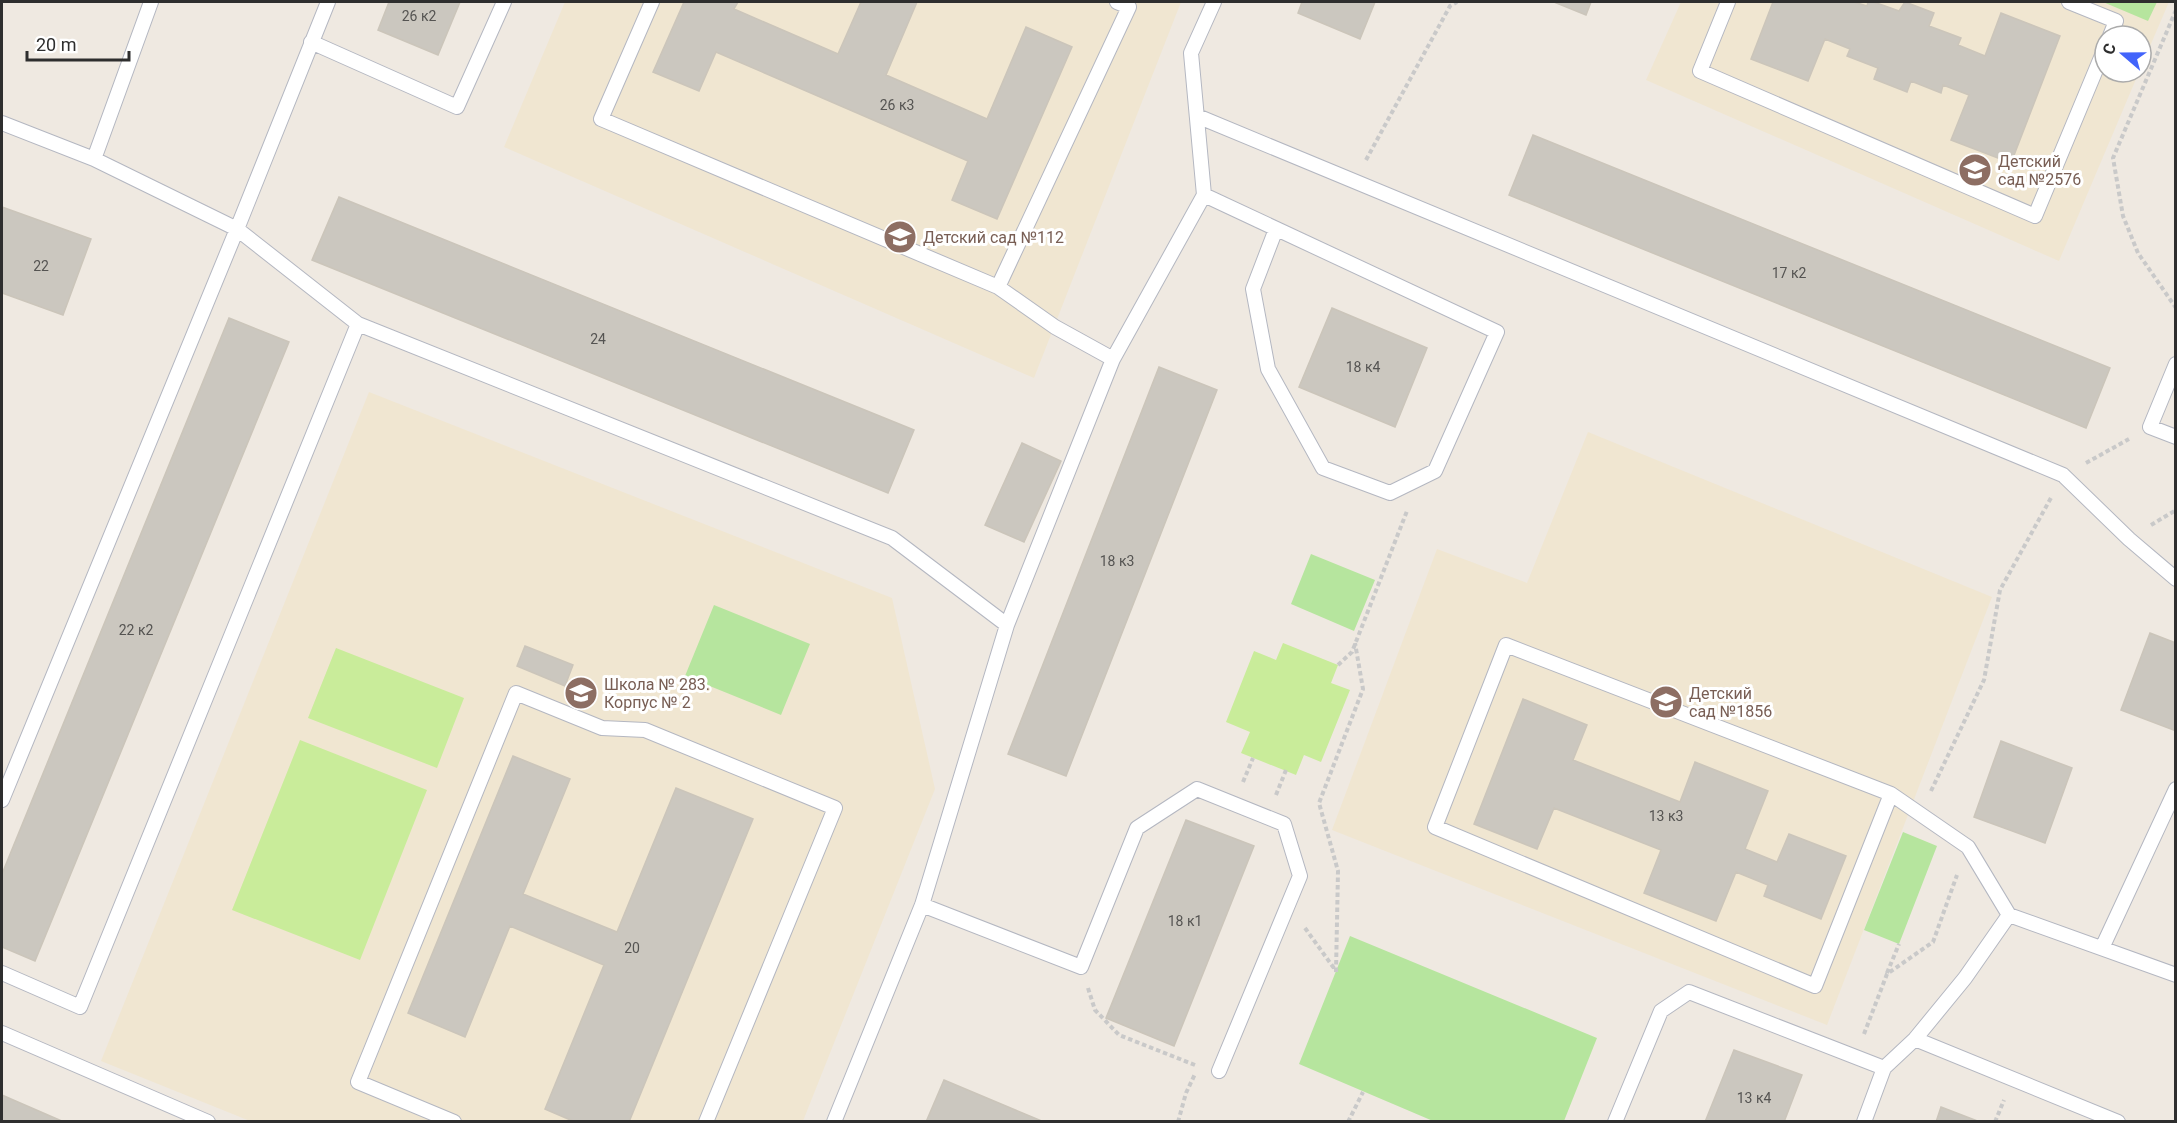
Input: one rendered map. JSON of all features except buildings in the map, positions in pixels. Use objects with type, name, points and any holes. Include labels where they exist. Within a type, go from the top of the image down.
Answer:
[{"type":"lane","points":[[94,159],[151,2]]},
{"type":"lane","points":[[2,800],[328,2]]},
{"type":"lane","points":[[311,42],[457,107],[504,2]]},
{"type":"lane","points":[[652,2],[601,119],[998,287],[1055,327],[1113,359]]},
{"type":"lane","points":[[998,287],[1129,7],[1117,2]]},
{"type":"lane","points":[[834,1122],[922,905],[1007,625],[1113,359],[1204,195],[1191,53],[1214,2]]},
{"type":"lane","points":[[1728,2],[1700,71],[2035,216],[2093,77]]},
{"type":"lane","points":[[2069,2],[2116,21],[2115,24]]},
{"type":"lane","points":[[1197,116],[2063,475],[2129,539],[2175,579]]},
{"type":"lane","points":[[2,123],[94,159],[237,229],[358,324],[892,538],[1007,625]]},
{"type":"lane","points":[[1204,195],[1497,332],[1436,471],[1390,493],[1323,468],[1268,369],[1253,290],[1276,229]]},
{"type":"lane","points":[[2,973],[80,1007],[358,324]]},
{"type":"lane","points":[[2175,364],[2150,427],[2175,437]]},
{"type":"lane","points":[[1891,794],[1815,986],[1435,827],[1506,645],[1891,794],[1968,847],[2009,915],[2175,975]]},
{"type":"lane","points":[[454,1122],[358,1082],[516,693],[602,728],[645,730],[835,808],[706,1122]]},
{"type":"lane","points":[[922,905],[1081,966],[1137,828],[1197,789],[1284,824],[1300,876],[1219,1071]]},
{"type":"lane","points":[[2102,948],[2175,789]]},
{"type":"lane","points":[[1864,1122],[1884,1068],[1915,1039],[1965,978],[2009,915]]},
{"type":"lane","points":[[1616,1122],[1661,1011],[1689,992],[1884,1068]]},
{"type":"lane","points":[[2,1033],[208,1122]]},
{"type":"lane","points":[[1915,1039],[2118,1122]]},
{"type":"path","points":[[1354,181],[1450,6],[1457,2]]},
{"type":"path","points":[[2175,10],[2113,158],[2123,216],[2138,253],[2175,308]]},
{"type":"path","points":[[1338,665],[1352,652],[1367,607],[1419,479]]},
{"type":"path","points":[[1920,814],[1984,680],[2000,590],[2017,562]]},
{"type":"path","points":[[1288,904],[1336,972],[1338,871],[1318,803],[1363,689],[1355,643]]},
{"type":"path","points":[[1887,974],[1933,942],[1968,847]]},
{"type":"path","points":[[1855,1057],[1899,944]]},
{"type":"path","points":[[1081,966],[1095,1010],[1119,1035],[1199,1067],[1186,1093],[1178,1122]]},
{"type":"path","points":[[1348,1122],[1363,1092]]},
{"type":"shaded area","name":"Детский сад №112","points":[[565,2],[1181,2],[1034,378],[504,147]]},
{"type":"shaded area","name":"Детский сад №2576","points":[[1681,2],[2169,2],[2153,39],[2153,24],[2093,24],[2093,84],[2134,84],[2059,261],[1646,80]]},
{"type":"shaded area","name":"Школа № 283. Корпус № 2","points":[[369,392],[892,598],[935,789],[803,1121],[250,1121],[101,1061]]},
{"type":"shaded area","name":"Детский сад №1856","points":[[1588,432],[1992,597],[1827,1025],[1332,830],[1437,549],[1527,583]]},
{"type":"green space","points":[[2103,2],[2157,2],[2148,21]]},
{"type":"green space","points":[[1311,554],[1375,580],[1354,631],[1291,604]]},
{"type":"green space","points":[[714,605],[810,644],[781,715],[685,676]]},
{"type":"green space","points":[[1283,643],[1338,665],[1331,683],[1350,690],[1321,762],[1304,755],[1296,775],[1241,753],[1250,732],[1226,722],[1254,651],[1276,660]]},
{"type":"green space","points":[[336,648],[464,698],[437,768],[308,718]]},
{"type":"green space","points":[[300,740],[427,790],[360,960],[232,910]]},
{"type":"green space","points":[[1903,832],[1937,846],[1899,944],[1864,930]]},
{"type":"green space","points":[[1350,936],[1597,1038],[1564,1121],[1433,1121],[1299,1064]]},
{"type":"place","name":"Детский сад №2576","points":[[1975,170]]},
{"type":"place","name":"Детский сад №112","points":[[900,237]]},
{"type":"place","name":"Школа № 283. Корпус № 2","points":[[581,693]]},
{"type":"place","name":"Детский сад №1856","points":[[1666,702]]}]
